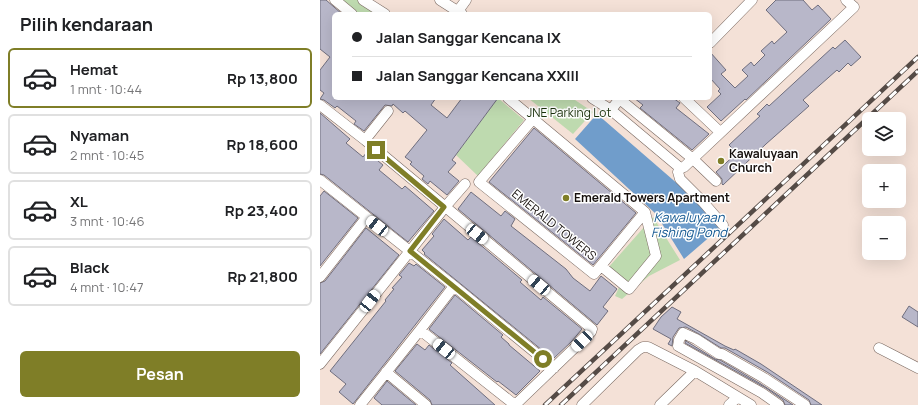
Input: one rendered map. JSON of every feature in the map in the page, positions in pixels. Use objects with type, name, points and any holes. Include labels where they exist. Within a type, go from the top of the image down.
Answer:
[{"type":"street","points":[[335,0],[350,12]]},
{"type":"street","points":[[363,0],[382,12]]},
{"type":"street","points":[[373,0],[389,12]]},
{"type":"street","points":[[440,0],[458,12]]},
{"type":"street","points":[[460,12],[466,0]]},
{"type":"street","points":[[712,41],[752,0]]},
{"type":"street","points":[[723,226],[703,202],[680,179],[678,172],[854,7],[846,0]]},
{"type":"street","points":[[510,100],[645,212],[656,256],[629,289],[601,266]]},
{"type":"street","points":[[595,100],[611,110],[681,168]]},
{"type":"street","points":[[686,100],[720,132]]},
{"type":"street","points":[[611,110],[618,101],[622,101],[716,181]]},
{"type":"street","points":[[320,105],[365,140],[444,207],[592,328],[592,331],[515,405],[420,330]]},
{"type":"street","points":[[365,140],[388,111]]},
{"type":"street","name":"EMERALD TOWERS","points":[[533,119],[479,182],[594,274],[645,212]]},
{"type":"street","points":[[320,364],[444,207],[465,184]]},
{"type":"street","points":[[322,185],[410,251],[554,368]]},
{"type":"street","points":[[320,276],[366,218]]},
{"type":"street","points":[[360,405],[454,286]]},
{"type":"street","points":[[779,405],[762,393],[678,346],[679,340],[683,333],[758,374],[805,405]]},
{"type":"street","points":[[582,405],[638,350],[643,347],[648,347],[695,371],[751,405]]},
{"type":"street","points":[[879,348],[918,368]]},
{"type":"street","points":[[660,405],[695,371]]},
{"type":"street","points":[[386,372],[426,405]]},
{"type":"street","points":[[729,405],[738,396]]},
{"type":"green space","points":[[340,0],[365,0],[380,12],[355,12]]},
{"type":"green space","points":[[497,100],[500,100],[524,120],[478,176],[456,155]]},
{"type":"green space","name":"JNE Parking Lot","points":[[530,100],[575,100],[593,112],[573,134]]},
{"type":"green space","points":[[653,217],[680,260],[649,276],[622,299],[615,296],[622,281],[607,269]]},
{"type":"water","name":"Kawaluyaan Fishing Pond","points":[[597,114],[717,218],[720,228],[684,259],[656,214],[575,139]]},
{"type":"building","points":[[320,0],[326,0],[340,12],[332,12],[332,100],[435,100],[431,105],[447,118],[460,100],[497,100],[452,160],[456,163],[448,172],[459,181],[447,195],[430,181],[428,184],[422,179],[424,176],[410,164],[412,162],[405,157],[427,130],[405,111],[403,113],[393,104],[392,106],[385,105],[364,131],[354,124],[356,121],[337,106],[335,108],[324,100],[320,99],[324,93],[320,90],[320,70],[330,57],[320,49]]},
{"type":"building","points":[[776,0],[803,0],[812,10],[818,5],[831,19],[746,100],[745,99],[721,121],[707,107],[721,94],[718,91],[720,89],[712,80],[712,54],[726,70],[721,74],[735,88],[748,76],[742,70],[751,62],[754,66],[765,55],[761,51],[772,41],[774,44],[787,32],[766,10]]},
{"type":"building","points":[[845,40],[861,57],[851,66],[848,63],[839,72],[837,70],[803,100],[809,106],[723,185],[722,179],[716,172],[737,153],[729,145],[760,116],[757,114],[767,104],[769,106],[833,47],[835,49]]},
{"type":"building","points":[[637,100],[676,100],[680,103],[676,108],[709,134],[692,150],[640,108],[643,105]]},
{"type":"building","points":[[320,113],[350,139],[346,143],[363,157],[367,152],[383,165],[379,170],[402,189],[405,186],[434,211],[408,242],[324,175],[320,174]]},
{"type":"building","name":"Emerald Towers Apartment","points":[[534,128],[636,213],[593,265],[489,182]]},
{"type":"building","points":[[324,191],[358,218],[320,266],[320,196]]},
{"type":"building","points":[[471,192],[501,216],[505,211],[515,219],[511,226],[566,269],[573,278],[590,291],[601,276],[617,289],[603,307],[608,311],[597,325],[458,209]]},
{"type":"building","points":[[444,219],[468,240],[471,237],[522,280],[520,282],[541,300],[543,297],[582,329],[553,359],[424,254],[425,253],[422,250],[434,236],[432,234]]},
{"type":"building","points":[[366,228],[399,255],[320,354],[320,283],[325,281]]},
{"type":"building","points":[[409,263],[414,266],[416,264],[445,287],[353,404],[339,392],[346,384],[330,371],[386,301],[385,300],[394,289],[392,288],[402,277],[399,275]]},
{"type":"building","points":[[455,295],[503,335],[501,337],[509,345],[540,371],[516,395],[429,329]]},
{"type":"building","points":[[909,306],[918,312],[918,327],[902,317]]},
{"type":"building","points":[[672,307],[681,312],[677,319],[761,364],[822,405],[811,405],[809,400],[767,372],[725,348],[721,348],[686,327],[679,328],[673,337],[672,346],[668,344],[671,339],[653,329],[661,317]]},
{"type":"building","points":[[686,341],[761,384],[793,405],[785,405],[783,400],[766,388],[685,343]]},
{"type":"building","points":[[417,344],[425,350],[429,345],[452,363],[450,365],[495,405],[432,405],[430,400],[395,371]]},
{"type":"building","points":[[387,381],[416,405],[382,405],[374,398]]},
{"type":"railway","points":[[545,405],[918,57]]},
{"type":"railway","points":[[561,405],[918,71]]},
{"type":"place","name":"Kawaluyaan Church","points":[[721,161]]},
{"type":"place","name":"Emerald Towers Apartment","points":[[566,198]]},
{"type":"route","points":[[376,150],[444,207],[410,251],[543,359]]}]
